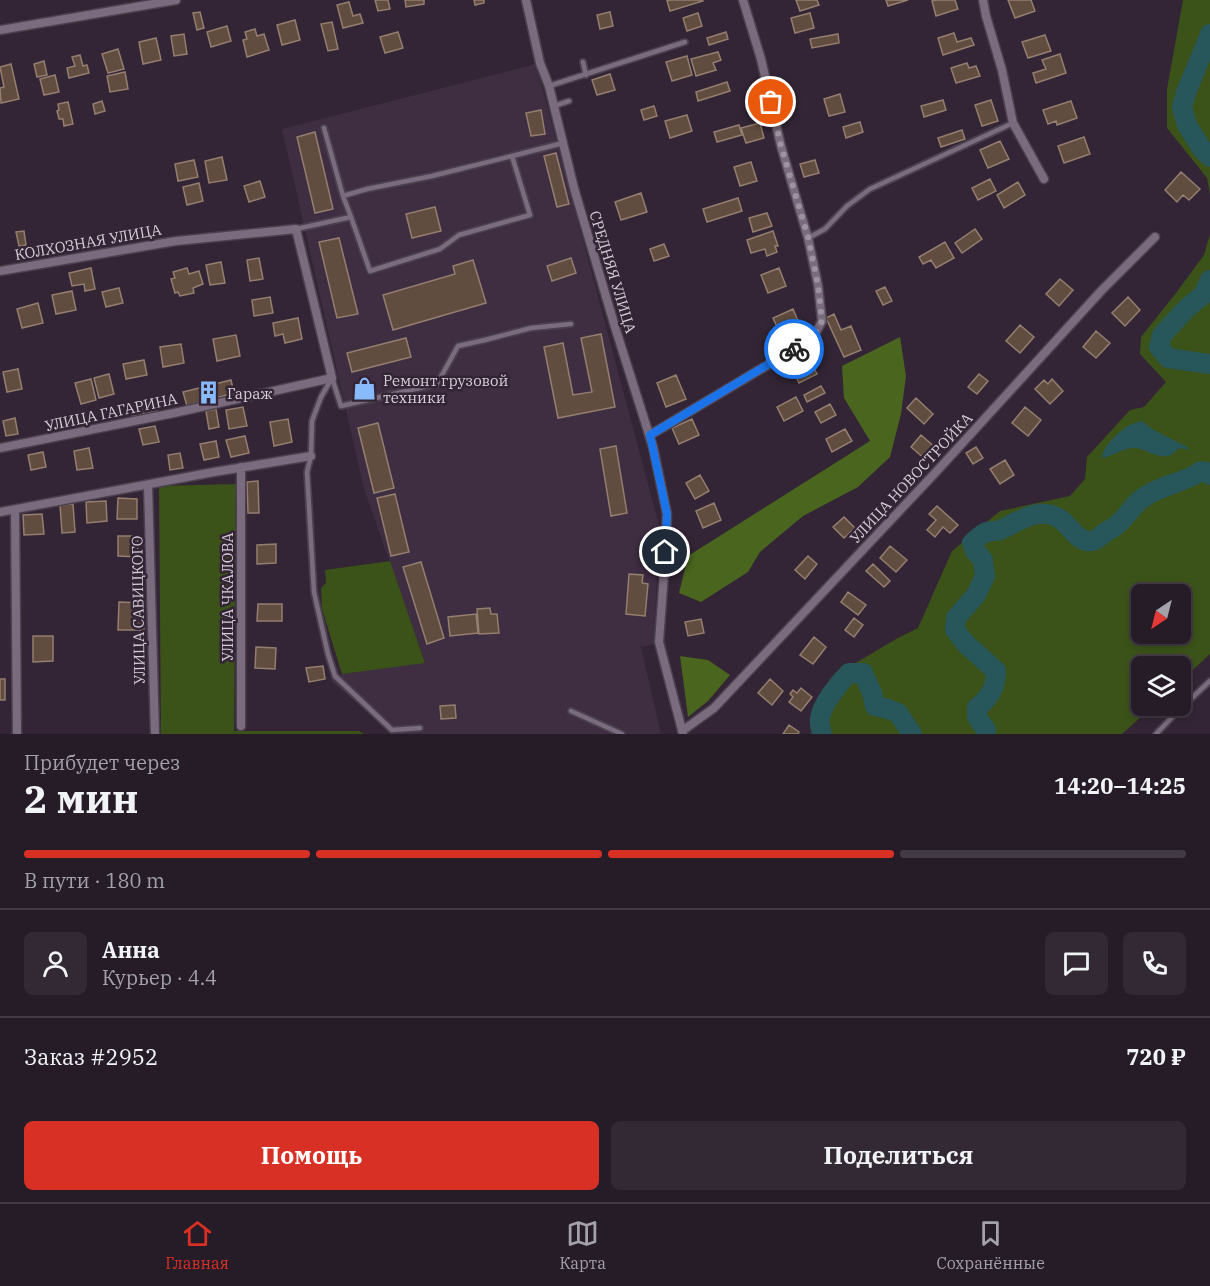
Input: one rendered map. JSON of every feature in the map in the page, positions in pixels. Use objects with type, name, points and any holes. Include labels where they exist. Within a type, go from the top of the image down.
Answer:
[{"type":"street","points":[[0,30],[176,0]]},
{"type":"street","name":"СРЕДНЯЯ УЛИЦА","points":[[526,0],[540,63],[549,86],[574,188],[650,435],[667,514],[659,642],[683,732]]},
{"type":"street","points":[[650,435],[813,338],[822,321],[818,285],[808,237],[781,146],[761,59],[743,0]]},
{"type":"street","points":[[982,0],[1014,123],[1044,179]]},
{"type":"street","points":[[296,229],[332,378]]},
{"type":"street","name":"КОЛХОЗНАЯ УЛИЦА","points":[[0,270],[180,241],[296,229]]},
{"type":"street","name":"УЛИЦА НОВОСТРОЙКА","points":[[683,732],[714,708],[936,472],[1102,290],[1155,237]]},
{"type":"street","name":"УЛИЦА ГАГАРИНА","points":[[0,448],[332,378]]},
{"type":"street","points":[[0,512],[311,456]]},
{"type":"street","name":"УЛИЦА ЧКАЛОВА","points":[[241,467],[241,726]]},
{"type":"street","name":"УЛИЦА САВИЦКОГО","points":[[148,485],[154,734]]},
{"type":"street","points":[[15,510],[17,734]]},
{"type":"lane","points":[[549,86],[685,42]]},
{"type":"lane","points":[[583,62],[586,75]]},
{"type":"lane","points":[[554,106],[569,101]]},
{"type":"lane","points":[[808,237],[825,229],[848,206],[870,189],[1014,123]]},
{"type":"lane","points":[[324,128],[343,196],[370,271],[440,249],[459,235],[530,215],[512,156]]},
{"type":"lane","points":[[343,196],[563,144]]},
{"type":"lane","points":[[296,229],[351,217]]},
{"type":"lane","points":[[332,378],[341,406],[437,384],[458,346],[531,328],[571,324]]},
{"type":"lane","points":[[332,378],[312,421],[311,456],[307,472],[314,592],[328,654],[335,676],[392,729],[420,728]]},
{"type":"lane","points":[[646,560],[665,552]]},
{"type":"lane","points":[[1156,734],[1210,681]]},
{"type":"lane","points":[[572,711],[622,734]]},
{"type":"shaded area","points":[[536,64],[660,529],[644,546],[647,568],[657,571],[654,644],[641,647],[661,734],[394,734],[331,681],[335,676],[342,674],[425,662],[364,489],[282,129]]},
{"type":"shaded area","points":[[1142,421],[1152,429],[1189,448],[1187,450],[1181,448],[1170,455],[1163,456],[1131,448],[1102,457],[1109,443],[1118,433]]},
{"type":"green space","points":[[1183,0],[1210,0],[1210,194],[1207,178],[1167,128],[1167,89]]},
{"type":"green space","points":[[1210,234],[1210,654],[1191,672],[1191,656],[1131,656],[1131,716],[1142,716],[1122,734],[818,734],[818,697],[844,670],[918,628],[952,551],[1000,511],[1070,496],[1085,479],[1087,457],[1130,410],[1144,407],[1166,382],[1140,354],[1141,337],[1204,255]]},
{"type":"green space","points":[[900,337],[906,376],[901,414],[890,457],[858,487],[803,516],[760,552],[748,572],[701,602],[679,593],[688,556],[870,441],[844,398],[842,366]]},
{"type":"green space","points":[[236,484],[234,731],[359,731],[364,734],[161,734],[159,486]]},
{"type":"green space","points":[[390,561],[425,663],[342,674],[322,609],[321,588],[326,583],[325,570]]},
{"type":"green space","points":[[680,656],[708,660],[730,675],[708,701],[688,717]]},
{"type":"building","points":[[375,0],[388,0],[390,9],[378,11]]},
{"type":"building","points":[[405,0],[424,0],[424,4],[406,7]]},
{"type":"building","points":[[474,0],[484,0],[484,3],[475,5]]},
{"type":"building","points":[[796,0],[817,0],[819,5],[800,11]]},
{"type":"building","points":[[886,0],[908,0],[888,6]]},
{"type":"building","points":[[955,0],[958,9],[936,16],[932,1]]},
{"type":"building","points":[[1008,0],[1031,0],[1035,11],[1015,18]]},
{"type":"building","points":[[667,1],[703,1],[670,11]]},
{"type":"building","points":[[349,2],[353,16],[360,14],[363,23],[343,28],[337,5]]},
{"type":"building","points":[[200,12],[204,28],[197,30],[193,13]]},
{"type":"building","points":[[610,12],[613,26],[600,29],[597,15]]},
{"type":"building","points":[[698,13],[702,26],[687,31],[683,18]]},
{"type":"building","points":[[810,13],[814,28],[795,33],[791,18]]},
{"type":"building","points":[[295,20],[300,40],[282,45],[277,25]]},
{"type":"building","points":[[332,22],[338,49],[328,51],[321,24]]},
{"type":"building","points":[[227,26],[231,41],[211,47],[207,32]]},
{"type":"building","points":[[255,29],[257,36],[264,34],[269,50],[247,57],[243,40],[247,39],[245,32]]},
{"type":"building","points":[[398,32],[403,48],[385,53],[380,37]]},
{"type":"building","points":[[726,32],[728,39],[709,45],[707,38]]},
{"type":"building","points":[[954,33],[957,42],[971,38],[974,45],[943,55],[938,38]]},
{"type":"building","points":[[184,34],[187,54],[174,56],[171,36]]},
{"type":"building","points":[[838,34],[839,43],[812,48],[810,39]]},
{"type":"building","points":[[1045,35],[1051,51],[1028,58],[1022,42]]},
{"type":"building","points":[[156,38],[161,60],[143,64],[139,42]]},
{"type":"building","points":[[118,49],[124,69],[108,73],[102,54]]},
{"type":"building","points":[[718,52],[721,60],[713,63],[716,70],[696,76],[691,59]]},
{"type":"building","points":[[1060,54],[1066,73],[1036,83],[1033,73],[1046,69],[1042,60]]},
{"type":"building","points":[[80,55],[83,66],[87,65],[89,73],[69,78],[67,68],[75,66],[72,57]]},
{"type":"building","points":[[687,56],[692,75],[672,81],[666,62]]},
{"type":"building","points":[[44,61],[47,75],[37,77],[34,64]]},
{"type":"building","points":[[967,63],[969,68],[976,66],[980,76],[956,83],[951,68]]},
{"type":"building","points":[[11,64],[19,99],[1,103],[0,88],[4,87],[0,67]]},
{"type":"building","points":[[125,72],[128,89],[110,92],[107,76]]},
{"type":"building","points":[[610,74],[615,90],[597,95],[592,80]]},
{"type":"building","points":[[55,75],[59,92],[44,95],[40,79]]},
{"type":"building","points":[[727,82],[730,91],[698,101],[696,92]]},
{"type":"building","points":[[840,94],[845,112],[829,116],[824,99]]},
{"type":"building","points":[[943,100],[946,110],[924,117],[921,106]]},
{"type":"building","points":[[991,100],[998,121],[982,126],[975,105]]},
{"type":"building","points":[[102,101],[105,111],[95,114],[93,104]]},
{"type":"building","points":[[1071,101],[1077,118],[1057,125],[1056,121],[1048,124],[1043,110]]},
{"type":"building","points":[[68,102],[73,124],[64,126],[63,119],[59,119],[58,104]]},
{"type":"building","points":[[654,106],[657,116],[644,120],[641,110]]},
{"type":"building","points":[[541,110],[545,134],[531,136],[526,113]]},
{"type":"building","points":[[687,115],[692,131],[670,138],[665,121]]},
{"type":"building","points":[[860,122],[863,132],[846,138],[843,127]]},
{"type":"building","points":[[760,123],[764,138],[746,143],[741,128]]},
{"type":"building","points":[[739,125],[742,135],[717,142],[714,132]]},
{"type":"building","points":[[962,130],[965,139],[941,147],[938,138]]},
{"type":"building","points":[[315,132],[333,209],[315,213],[297,137]]},
{"type":"building","points":[[1084,137],[1090,154],[1064,163],[1058,146]]},
{"type":"building","points":[[1000,141],[1009,159],[988,168],[980,150]]},
{"type":"building","points":[[556,153],[569,204],[557,207],[544,156]]},
{"type":"building","points":[[222,157],[227,180],[209,183],[205,161]]},
{"type":"building","points":[[194,160],[198,177],[178,181],[175,164]]},
{"type":"building","points":[[815,160],[819,173],[804,177],[800,164]]},
{"type":"building","points":[[751,162],[757,181],[740,186],[734,167]]},
{"type":"building","points":[[1181,172],[1200,189],[1189,200],[1183,195],[1177,202],[1165,190]]},
{"type":"building","points":[[990,179],[996,191],[978,200],[972,188]]},
{"type":"building","points":[[260,181],[265,197],[249,202],[244,186]]},
{"type":"building","points":[[1018,182],[1025,195],[1004,208],[997,195]]},
{"type":"building","points":[[199,183],[203,201],[187,205],[183,187]]},
{"type":"building","points":[[641,193],[647,212],[621,220],[615,202]]},
{"type":"building","points":[[738,198],[742,211],[707,222],[703,209]]},
{"type":"building","points":[[435,207],[441,231],[412,238],[406,214]]},
{"type":"building","points":[[767,213],[772,226],[753,232],[749,218]]},
{"type":"building","points":[[975,229],[982,239],[962,253],[955,243]]},
{"type":"building","points":[[24,231],[26,245],[19,246],[16,232]]},
{"type":"building","points":[[773,231],[778,246],[775,246],[777,252],[767,256],[765,249],[751,253],[747,240]]},
{"type":"building","points":[[339,238],[358,314],[337,318],[319,242]]},
{"type":"building","points":[[945,242],[954,258],[936,268],[931,260],[923,264],[919,257]]},
{"type":"building","points":[[664,244],[669,256],[654,261],[650,249]]},
{"type":"building","points":[[259,258],[263,279],[250,281],[247,260]]},
{"type":"building","points":[[571,258],[576,273],[552,281],[547,266]]},
{"type":"building","points":[[473,260],[486,303],[393,330],[383,295],[455,274],[453,266]]},
{"type":"building","points":[[221,262],[225,283],[210,285],[206,265]]},
{"type":"building","points":[[91,268],[95,289],[85,291],[84,284],[72,286],[69,273]]},
{"type":"building","points":[[187,268],[189,274],[199,271],[203,284],[193,288],[194,293],[180,296],[178,292],[175,293],[171,279],[175,278],[173,272]]},
{"type":"building","points":[[779,268],[786,286],[768,293],[761,275]]},
{"type":"building","points":[[1060,279],[1073,290],[1059,306],[1046,294]]},
{"type":"building","points":[[885,287],[892,301],[883,305],[876,291]]},
{"type":"building","points":[[119,288],[123,303],[106,307],[102,292]]},
{"type":"building","points":[[72,291],[76,310],[56,314],[52,295]]},
{"type":"building","points":[[270,297],[273,313],[254,316],[252,300]]},
{"type":"building","points":[[1128,297],[1140,310],[1125,326],[1112,313]]},
{"type":"building","points":[[38,303],[43,323],[22,328],[17,309]]},
{"type":"building","points":[[793,309],[799,323],[779,331],[773,318]]},
{"type":"building","points":[[834,314],[841,330],[851,326],[861,350],[844,357],[826,318]]},
{"type":"building","points":[[298,318],[302,339],[285,343],[283,334],[275,336],[273,323]]},
{"type":"building","points":[[1020,325],[1034,337],[1020,353],[1006,341]]},
{"type":"building","points":[[1096,331],[1110,343],[1096,358],[1083,347]]},
{"type":"building","points":[[601,334],[615,407],[558,418],[544,347],[563,343],[573,395],[592,392],[581,338]]},
{"type":"building","points":[[236,335],[240,356],[217,361],[213,339]]},
{"type":"building","points":[[406,338],[411,357],[352,372],[347,353]]},
{"type":"building","points":[[181,344],[184,363],[163,367],[160,347]]},
{"type":"building","points":[[144,360],[147,375],[126,379],[123,364]]},
{"type":"building","points":[[811,363],[817,374],[799,383],[794,372]]},
{"type":"building","points":[[18,369],[22,389],[7,392],[3,372]]},
{"type":"building","points":[[109,374],[114,394],[99,398],[94,378]]},
{"type":"building","points":[[979,374],[988,381],[977,394],[968,387]]},
{"type":"building","points":[[676,375],[686,399],[666,407],[657,383]]},
{"type":"building","points":[[91,379],[96,400],[81,404],[75,383]]},
{"type":"building","points":[[1052,379],[1063,391],[1050,404],[1035,389],[1044,380],[1048,384]]},
{"type":"building","name":"Гараж","points":[[231,380],[234,393],[187,406],[183,392]]},
{"type":"building","points":[[821,386],[825,393],[807,402],[804,395]]},
{"type":"building","points":[[796,397],[803,411],[784,421],[777,407]]},
{"type":"building","points":[[916,398],[933,414],[924,424],[907,408]]},
{"type":"building","points":[[154,401],[157,411],[132,417],[129,407]]},
{"type":"building","points":[[830,404],[836,415],[821,423],[815,412]]},
{"type":"building","points":[[243,407],[247,426],[229,429],[226,410]]},
{"type":"building","points":[[1025,407],[1041,420],[1028,436],[1012,423]]},
{"type":"building","points":[[216,409],[219,427],[209,429],[206,411]]},
{"type":"building","points":[[15,418],[18,434],[6,436],[3,421]]},
{"type":"building","points":[[288,419],[292,442],[274,446],[270,422]]},
{"type":"building","points":[[692,419],[699,435],[679,444],[672,428]]},
{"type":"building","points":[[378,423],[394,488],[374,493],[358,428]]},
{"type":"building","points":[[155,426],[159,442],[143,445],[139,429]]},
{"type":"building","points":[[845,429],[852,441],[832,452],[826,439]]},
{"type":"building","points":[[921,435],[936,448],[926,460],[911,447]]},
{"type":"building","points":[[245,436],[249,453],[231,457],[226,440]]},
{"type":"building","points":[[216,441],[219,457],[204,460],[200,444]]},
{"type":"building","points":[[616,446],[627,513],[611,516],[600,449]]},
{"type":"building","points":[[976,447],[983,458],[973,464],[966,453]]},
{"type":"building","points":[[89,448],[93,468],[77,470],[74,451]]},
{"type":"building","points":[[43,452],[46,467],[31,470],[28,455]]},
{"type":"building","points":[[180,453],[183,468],[170,470],[168,455]]},
{"type":"building","points":[[1005,460],[1014,475],[1000,484],[990,469]]},
{"type":"building","points":[[700,475],[709,491],[695,499],[686,483]]},
{"type":"building","points":[[258,481],[259,513],[248,513],[247,482]]},
{"type":"building","points":[[395,494],[409,552],[391,556],[377,498]]},
{"type":"building","points":[[118,498],[137,499],[137,519],[117,519]]},
{"type":"building","points":[[106,501],[107,521],[87,523],[86,502]]},
{"type":"building","points":[[714,503],[721,520],[703,528],[696,511]]},
{"type":"building","points":[[73,504],[75,532],[62,533],[60,505]]},
{"type":"building","points":[[937,506],[958,525],[950,533],[943,527],[935,537],[927,530],[936,520],[929,514]]},
{"type":"building","points":[[42,514],[44,534],[24,535],[23,515]]},
{"type":"building","points":[[844,517],[855,528],[844,538],[833,527]]},
{"type":"building","points":[[118,536],[138,536],[137,557],[118,556]]},
{"type":"building","points":[[276,544],[276,563],[257,564],[257,545]]},
{"type":"building","points":[[890,546],[907,560],[896,572],[880,558]]},
{"type":"building","points":[[808,556],[817,564],[805,579],[795,570]]},
{"type":"building","points":[[421,562],[444,638],[427,644],[403,567]]},
{"type":"building","points":[[873,564],[890,581],[884,587],[866,571]]},
{"type":"building","points":[[629,574],[643,575],[642,583],[648,584],[645,616],[626,614]]},
{"type":"building","points":[[848,592],[866,605],[858,615],[841,602]]},
{"type":"building","points":[[119,602],[144,603],[144,630],[118,630]]},
{"type":"building","points":[[258,604],[282,604],[282,621],[257,621]]},
{"type":"building","points":[[490,608],[491,614],[497,614],[499,633],[479,634],[477,609]]},
{"type":"building","points":[[476,614],[478,633],[450,636],[448,617]]},
{"type":"building","points":[[854,618],[863,625],[854,637],[845,630]]},
{"type":"building","points":[[701,619],[704,633],[688,636],[685,622]]},
{"type":"building","points":[[33,636],[53,636],[53,661],[33,662]]},
{"type":"building","points":[[814,637],[826,647],[813,664],[800,655]]},
{"type":"building","points":[[256,647],[276,648],[275,669],[255,668]]},
{"type":"building","points":[[323,666],[325,679],[309,682],[306,668]]},
{"type":"building","points":[[0,679],[5,679],[5,700],[0,700]]},
{"type":"building","points":[[770,679],[783,691],[772,705],[758,693]]},
{"type":"building","points":[[801,688],[812,697],[801,711],[789,702],[793,697],[790,694],[793,690],[797,693]]},
{"type":"building","points":[[455,705],[456,718],[441,719],[440,706]]},
{"type":"building","points":[[789,725],[799,732],[798,734],[783,734]]},
{"type":"waterway","points":[[1210,34],[1182,107],[1187,125],[1202,149],[1210,157]]},
{"type":"waterway","points":[[1210,280],[1203,295],[1187,308],[1162,335],[1159,347],[1168,358],[1210,364]]},
{"type":"waterway","points":[[986,734],[986,730],[977,717],[977,708],[991,692],[996,671],[965,643],[955,630],[956,618],[976,595],[985,576],[983,560],[975,551],[972,543],[985,533],[998,531],[1037,514],[1052,515],[1064,522],[1078,537],[1094,541],[1116,525],[1147,495],[1201,471],[1210,475]]},
{"type":"waterway","points":[[822,734],[821,713],[836,688],[849,673],[863,673],[875,706],[898,713],[912,734]]},
{"type":"way so far","points":[[771,102],[781,146],[808,237],[818,285],[822,321],[813,338],[794,349]]},
{"type":"place","name":"Ремонт грузовой техники","points":[[365,389]]},
{"type":"place","name":"Гараж","points":[[209,393]]},
{"type":"route","points":[[665,552],[667,514],[650,435],[794,349]]}]
